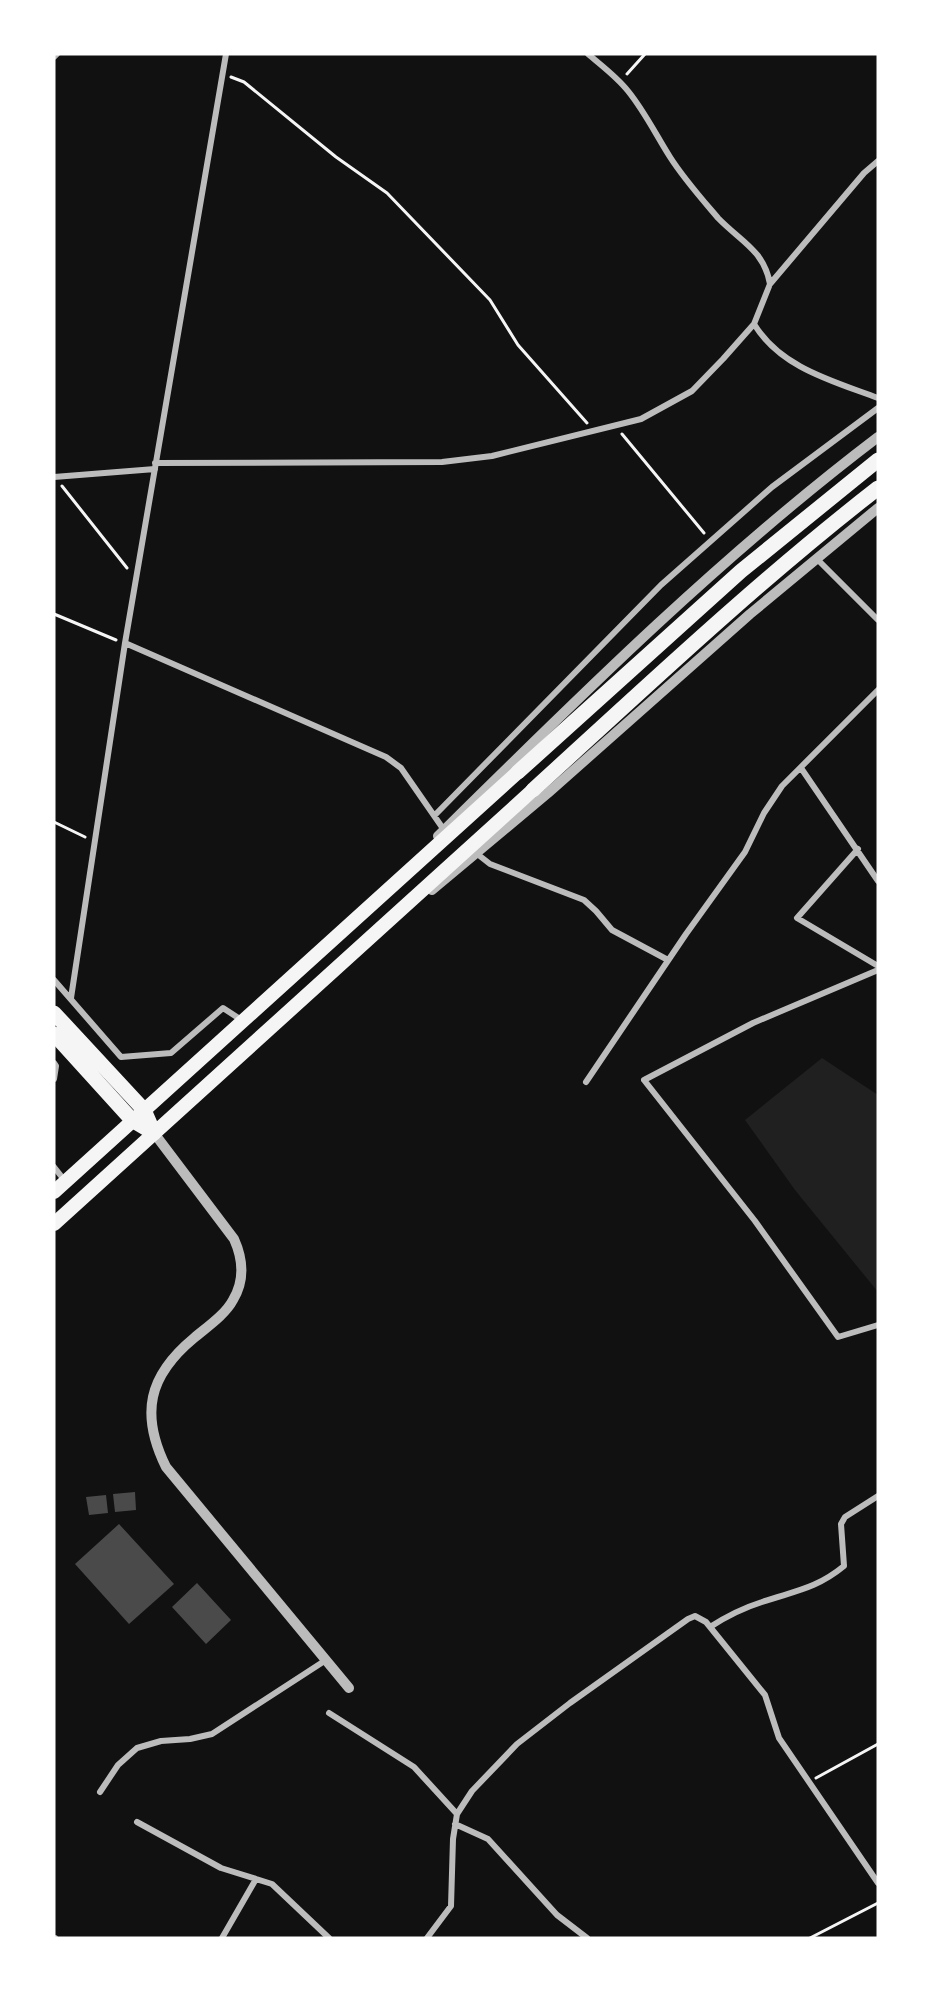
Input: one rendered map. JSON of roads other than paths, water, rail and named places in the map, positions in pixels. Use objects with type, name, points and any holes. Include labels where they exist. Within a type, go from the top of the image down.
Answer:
[{"type":"highway","points":[[518,772],[741,571],[878,460]]},
{"type":"highway","points":[[534,790],[755,589],[825,529],[878,488]]},
{"type":"highway","points":[[54,1013],[138,1115]]},
{"type":"highway","points":[[54,1034],[154,1132]]},
{"type":"main road","points":[[54,1192],[518,772]]},
{"type":"main road","points":[[54,1224],[534,790]]},
{"type":"street","points":[[71,998],[125,643],[226,54]]},
{"type":"street","points":[[588,54],[619,82],[648,117],[670,158],[691,188],[758,254],[767,268],[770,284]]},
{"type":"street","points":[[54,477],[155,466],[442,462],[492,456],[641,419],[692,391],[754,324],[770,284],[864,173],[878,161]]},
{"type":"street","points":[[754,324],[763,338],[794,363],[812,373],[878,398]]},
{"type":"street","points":[[435,815],[661,585],[772,488],[878,408]]},
{"type":"street","points":[[335,937],[511,763],[731,556],[816,485],[878,438]]},
{"type":"street","points":[[310,992],[548,794],[750,614],[878,508]]},
{"type":"street","points":[[816,558],[878,620]]},
{"type":"street","points":[[125,643],[386,757],[401,768],[444,830]]},
{"type":"street","points":[[586,1082],[668,960],[745,852],[764,813],[782,786],[878,690]]},
{"type":"street","points":[[801,768],[878,881]]},
{"type":"street","points":[[858,849],[797,918],[878,968]]},
{"type":"street","points":[[476,854],[490,864],[584,900],[612,930],[668,960]]},
{"type":"street","points":[[878,968],[753,1023],[644,1080],[755,1221],[838,1337],[878,1325]]},
{"type":"street","points":[[54,980],[121,1057],[171,1053],[223,1008],[243,1021]]},
{"type":"street","points":[[54,1063],[56,1066],[54,1079]]},
{"type":"street","points":[[154,1132],[234,1239],[241,1255],[242,1271],[233,1301],[172,1358],[162,1373],[154,1390],[151,1408],[151,1429],[156,1446],[166,1467],[350,1688]]},
{"type":"street","points":[[54,1167],[65,1182]]},
{"type":"street","points":[[710,1627],[731,1613],[762,1601],[799,1592],[830,1577],[844,1566],[841,1524],[846,1517],[878,1496]]},
{"type":"street","points":[[427,1938],[451,1906],[453,1839],[458,1814],[472,1791],[510,1752],[570,1703],[687,1618],[695,1616],[706,1622],[765,1695],[779,1737],[878,1883]]},
{"type":"street","points":[[100,1792],[118,1765],[137,1748],[161,1741],[212,1734],[326,1660]]},
{"type":"street","points":[[329,1713],[414,1767],[458,1814]]},
{"type":"street","points":[[137,1822],[221,1868],[272,1884],[329,1938]]},
{"type":"street","points":[[456,1824],[488,1839],[557,1915],[587,1938]]},
{"type":"street","points":[[222,1938],[256,1879]]}]
